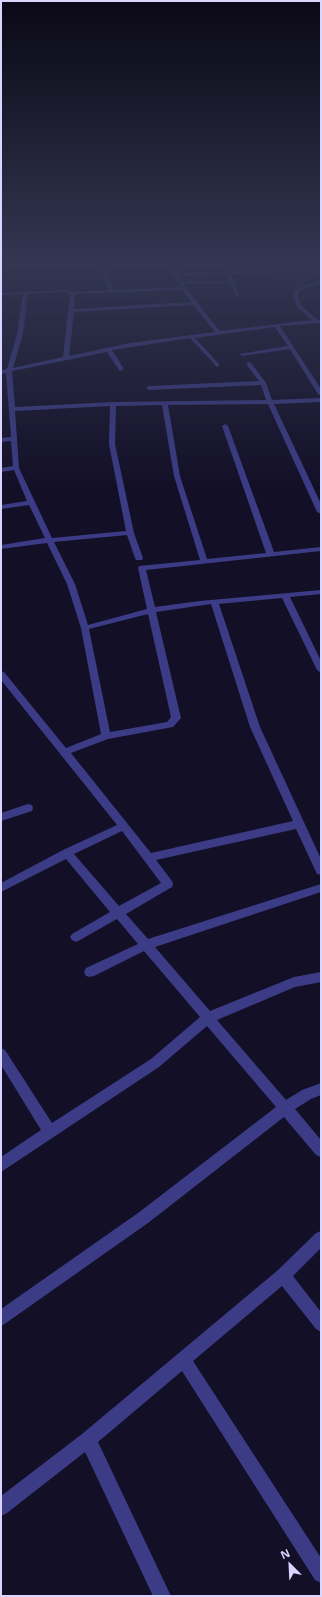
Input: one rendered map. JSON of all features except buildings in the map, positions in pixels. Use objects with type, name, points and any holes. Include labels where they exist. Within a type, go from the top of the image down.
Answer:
[{"type":"street","points":[[18,342],[9,371],[8,392],[16,468],[31,503],[71,584],[85,628],[106,736]]},
{"type":"street","points":[[66,359],[68,342]]},
{"type":"street","points":[[1,372],[130,345],[154,342]]},
{"type":"street","points":[[196,342],[217,365]]},
{"type":"street","points":[[288,342],[321,394]]},
{"type":"street","points":[[242,354],[292,347]]},
{"type":"street","points":[[108,350],[121,369]]},
{"type":"street","points":[[249,364],[263,382],[270,402],[321,512]]},
{"type":"street","points":[[149,388],[263,382]]},
{"type":"street","points":[[10,413],[113,404],[321,400]]},
{"type":"street","points":[[165,403],[177,476],[204,561]]},
{"type":"street","points":[[113,404],[112,444],[130,533],[139,558]]},
{"type":"street","points":[[225,426],[271,555]]},
{"type":"street","points":[[1,440],[14,438]]},
{"type":"street","points":[[1,470],[16,468]]},
{"type":"street","points":[[1,507],[31,503]]},
{"type":"street","points":[[1,547],[49,540],[130,533]]},
{"type":"street","points":[[65,752],[106,736],[170,725],[176,718],[153,610],[142,568],[321,549]]},
{"type":"street","points":[[85,628],[153,610],[214,602],[321,592]]},
{"type":"street","points":[[285,595],[321,670]]},
{"type":"street","points":[[214,602],[255,727],[321,871]]},
{"type":"street","points":[[1,674],[124,826],[168,884],[76,937]]},
{"type":"street","points":[[1,818],[28,808]]},
{"type":"street","points":[[148,858],[299,824]]},
{"type":"street","points":[[1,888],[124,826]]},
{"type":"street","points":[[68,853],[321,1150]]},
{"type":"street","points":[[90,972],[146,945],[321,888]]},
{"type":"street","points":[[1,1165],[155,1063],[208,1018],[294,982],[321,977]]},
{"type":"street","points":[[1,1054],[50,1132]]},
{"type":"street","points":[[1,1318],[83,1259],[144,1218],[285,1108],[307,1094],[321,1089]]},
{"type":"street","points":[[1,1507],[88,1440],[183,1358],[283,1275],[321,1238]]},
{"type":"street","points":[[283,1275],[321,1324]]},
{"type":"street","points":[[183,1358],[321,1574]]},
{"type":"street","points":[[88,1440],[162,1596]]}]
